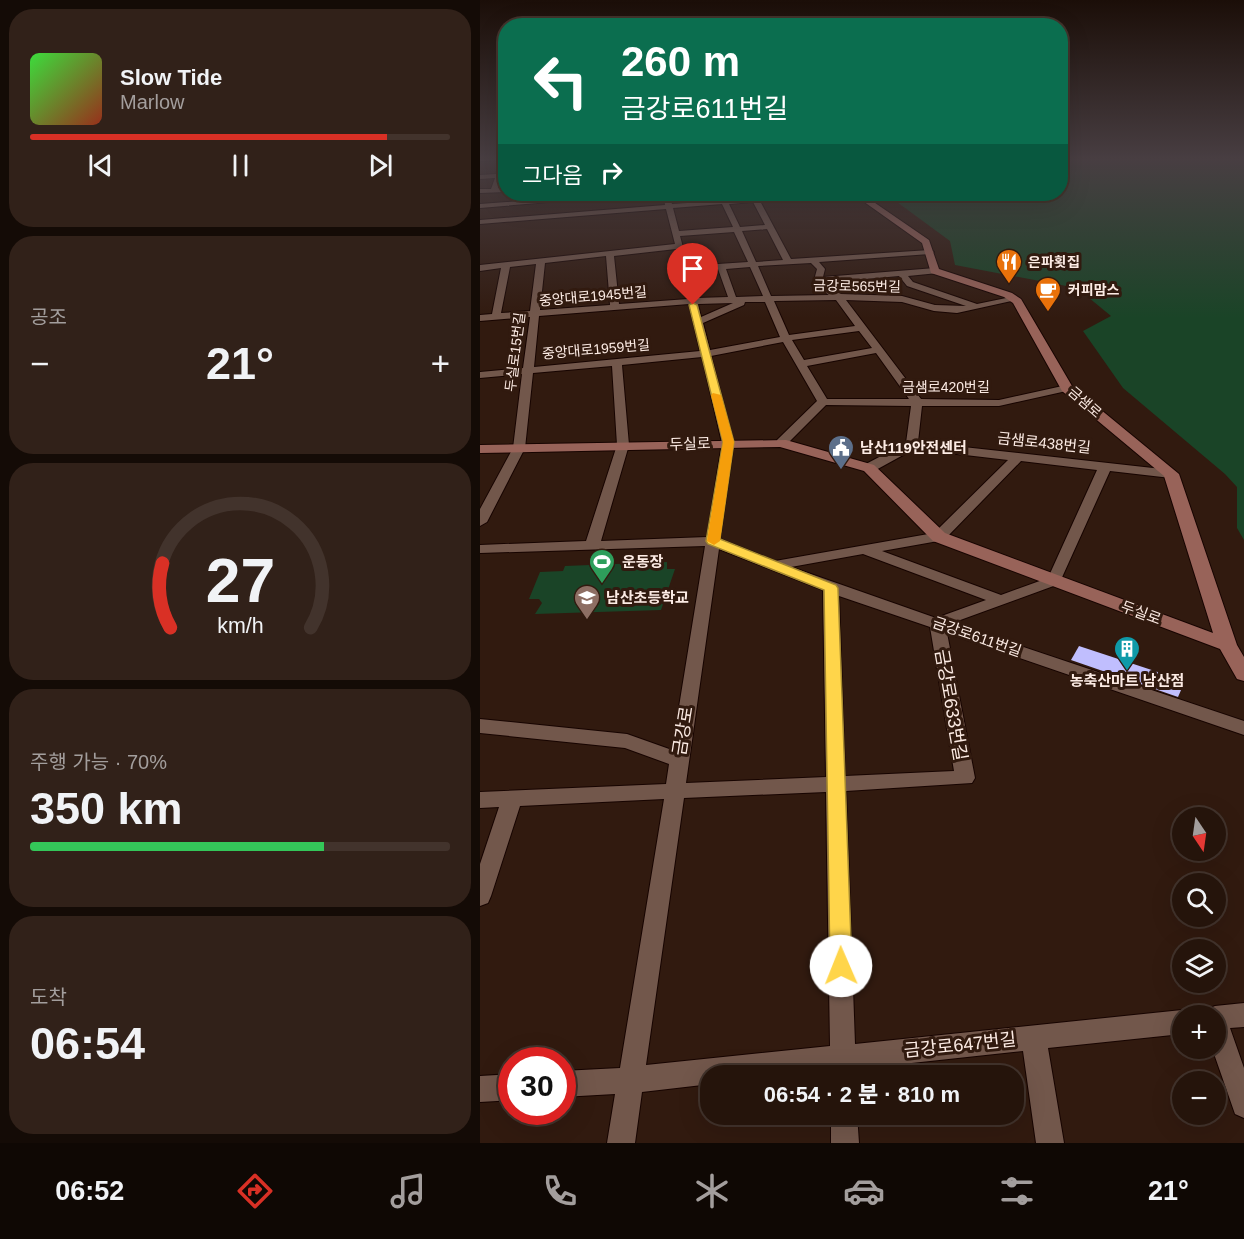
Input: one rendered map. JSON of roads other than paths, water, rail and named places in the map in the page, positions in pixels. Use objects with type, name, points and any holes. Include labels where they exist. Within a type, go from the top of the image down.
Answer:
[{"type":"main road","points":[[882,211],[923,240],[930,252],[935,271],[1013,297]]},
{"type":"main road","name":"금샘로","points":[[1013,297],[1041,340],[1067,388],[1171,474]]},
{"type":"main road","name":"두실로","points":[[480,449],[728,442],[781,443],[869,468],[939,537],[1227,645]]},
{"type":"main road","points":[[1171,474],[1227,645],[1244,674]]},
{"type":"street","points":[[546,218],[547,211]]},
{"type":"street","points":[[480,231],[481,222],[620,211]]},
{"type":"street","name":"금강로","points":[[621,1143],[728,442],[670,211]]},
{"type":"street","points":[[729,211],[786,339],[822,402],[781,443]]},
{"type":"street","points":[[761,211],[788,262]]},
{"type":"street","points":[[675,234],[769,227]]},
{"type":"street","points":[[480,268],[678,246]]},
{"type":"street","points":[[684,269],[930,252]]},
{"type":"street","points":[[610,253],[615,307]]},
{"type":"street","points":[[813,260],[821,268],[817,284],[839,297],[917,402],[912,445],[869,468]]},
{"type":"street","name":"두실로15번길","points":[[519,448],[541,261]]},
{"type":"street","points":[[496,317],[506,265]]},
{"type":"street","points":[[721,266],[733,300]]},
{"type":"street","points":[[817,280],[935,271]]},
{"type":"street","points":[[902,274],[910,284],[978,307]]},
{"type":"street","name":"금강로565번길","points":[[692,301],[839,297],[902,299],[934,308],[957,310],[978,307],[1013,297]]},
{"type":"street","points":[[697,322],[749,300]]},
{"type":"street","name":"중앙대로1945번길","points":[[480,318],[692,301]]},
{"type":"street","name":"중앙대로1959번길","points":[[480,375],[705,354],[821,332],[861,328]]},
{"type":"street","points":[[801,364],[878,350]]},
{"type":"street","points":[[592,545],[623,445],[617,362]]},
{"type":"street","name":"금샘로420번길","points":[[822,402],[999,403],[1067,388]]},
{"type":"street","name":"금샘로438번길","points":[[912,445],[1171,474]]},
{"type":"street","points":[[480,522],[519,448]]},
{"type":"street","points":[[773,565],[939,537],[1018,457]]},
{"type":"street","points":[[937,623],[1054,581],[1105,467]]},
{"type":"street","points":[[480,549],[713,541]]},
{"type":"street","name":"금강로611번길","points":[[713,541],[831,588],[1244,728]]},
{"type":"street","points":[[865,550],[1000,600]]},
{"type":"street","points":[[831,588],[838,783],[843,1065]]},
{"type":"street","name":"금강로633번길","points":[[480,800],[965,778],[937,623]]},
{"type":"street","points":[[480,726],[627,741],[678,760]]},
{"type":"street","points":[[480,896],[512,799]]},
{"type":"street","points":[[1226,1018],[1244,1015]]},
{"type":"street","name":"금강로647번길","points":[[856,1065],[1033,1037],[1172,1023]]},
{"type":"street","points":[[1033,1037],[1050,1143]]},
{"type":"street","points":[[1226,1052],[1244,1105]]},
{"type":"street","name":"금강로647번길","points":[[576,1083],[700,1076]]},
{"type":"street","points":[[480,1089],[498,1088]]},
{"type":"street","points":[[844,1125],[845,1143]]},
{"type":"place","name":"은파횟집","points":[[1009,285]]},
{"type":"place","name":"커피맘스","points":[[1048,313]]},
{"type":"place","name":"남산119안전센터","points":[[841,471]]},
{"type":"place","name":"운동장","points":[[602,585]]},
{"type":"place","name":"남산초등학교","points":[[587,621]]},
{"type":"place","name":"농축산마트 남산점","points":[[1127,672]]}]
